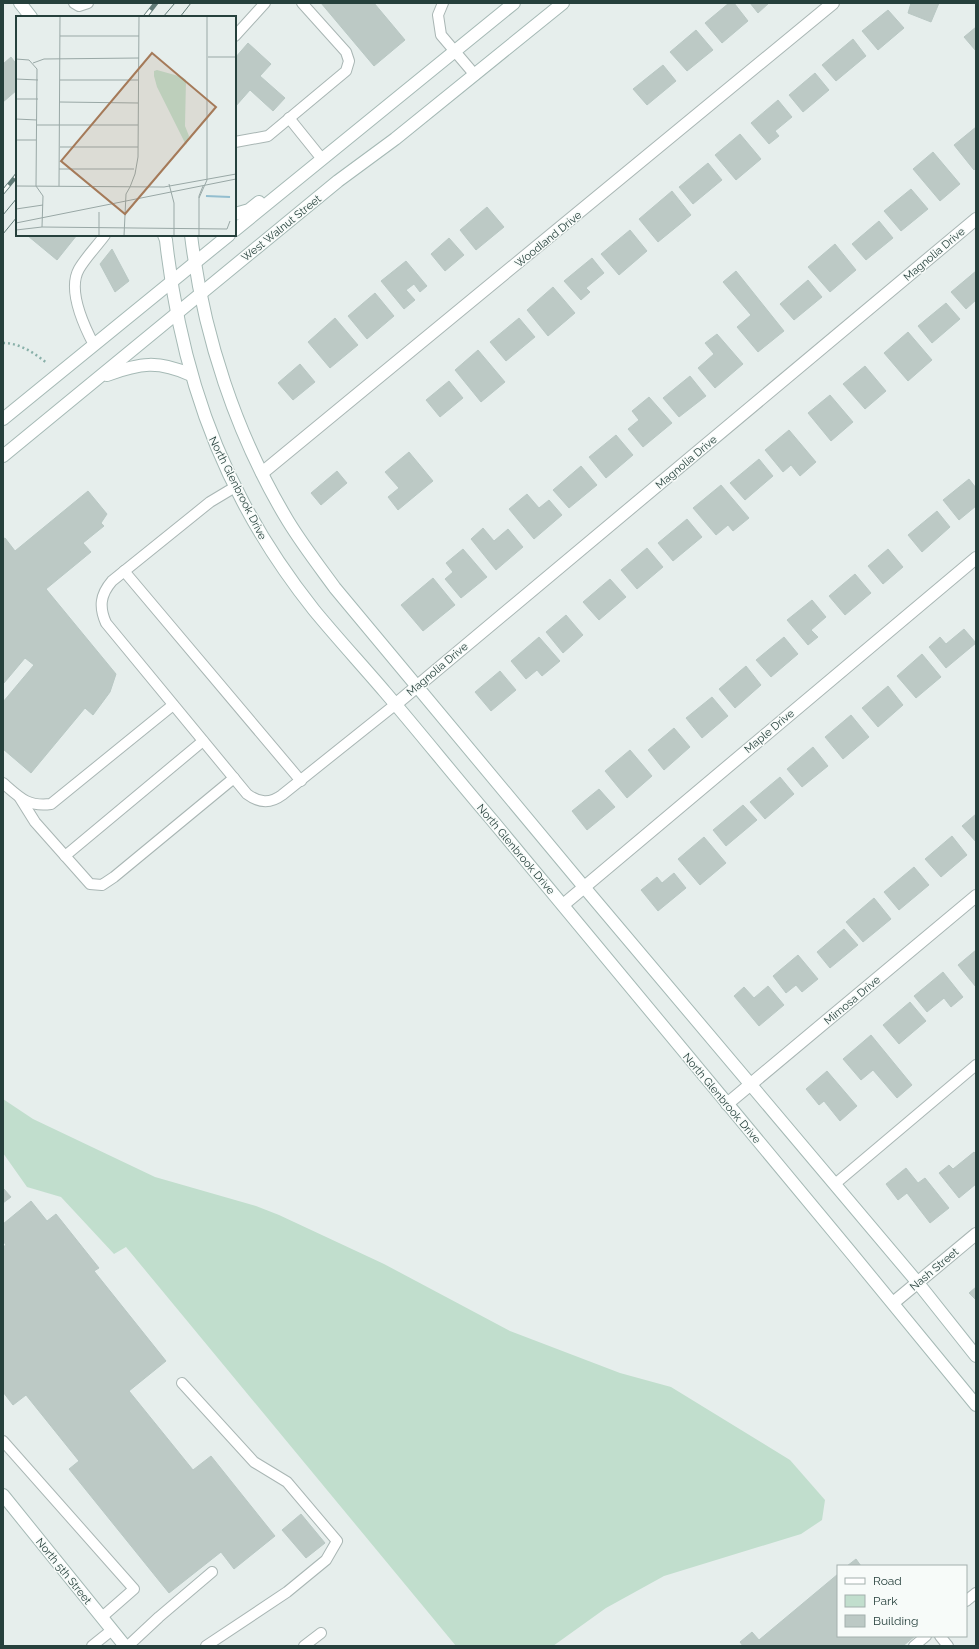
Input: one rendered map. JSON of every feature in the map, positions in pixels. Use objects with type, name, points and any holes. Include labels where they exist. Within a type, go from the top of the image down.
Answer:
[{"type":"main road","points":[[236,229],[514,3]]},
{"type":"main road","name":"West Walnut Street","points":[[3,456],[338,181],[391,143],[563,3]]},
{"type":"main road","name":"Woodland Drive","points":[[262,473],[833,3]]},
{"type":"main road","points":[[22,4],[30,16]]},
{"type":"main road","points":[[236,214],[248,210],[312,162],[322,159]]},
{"type":"main road","name":"Magnolia Drive","points":[[396,704],[976,219]]},
{"type":"main road","name":"North Glenbrook Drive","points":[[164,236],[170,283],[176,314],[191,375],[211,436],[235,487],[282,567],[315,611],[396,704],[976,1405]]},
{"type":"main road","points":[[191,236],[194,264],[210,337],[244,438],[287,520],[304,546],[335,588],[418,685],[584,887],[918,1283],[976,1356]]},
{"type":"main road","points":[[3,419],[228,236]]},
{"type":"main road","points":[[97,379],[142,364],[157,364],[191,375]]},
{"type":"main road","name":"Maple Drive","points":[[562,905],[976,558]]},
{"type":"main road","name":"Mimosa Drive","points":[[727,1104],[976,896]]},
{"type":"main road","name":"Nash Street","points":[[893,1303],[976,1234]]},
{"type":"main road","name":"North 5th Street","points":[[3,1495],[125,1646]]},
{"type":"lane","points":[[74,3],[79,6],[88,3]]},
{"type":"lane","points":[[236,35],[265,3]]},
{"type":"lane","points":[[236,142],[268,136],[346,70],[349,61],[346,52],[302,3]]},
{"type":"lane","points":[[443,3],[438,15],[441,35],[475,75]]},
{"type":"lane","points":[[289,118],[322,159]]},
{"type":"lane","points":[[94,345],[86,331],[75,295],[74,284],[79,270],[104,236]]},
{"type":"lane","points":[[235,487],[210,502],[112,581],[104,590],[101,601],[101,612],[106,623],[247,794],[253,799],[268,802],[276,799],[301,781],[396,704]]},
{"type":"lane","points":[[124,571],[301,781]]},
{"type":"lane","points":[[3,784],[29,804],[40,806],[51,804],[173,705]]},
{"type":"lane","points":[[65,856],[203,741]]},
{"type":"lane","points":[[20,798],[35,822],[90,884],[102,885],[114,877],[234,778]]},
{"type":"lane","points":[[835,1184],[976,1065]]},
{"type":"lane","points":[[182,1383],[254,1462],[287,1482],[337,1541],[326,1560],[287,1592],[206,1646]]},
{"type":"lane","points":[[3,1440],[134,1590],[102,1617]]},
{"type":"lane","points":[[128,1646],[159,1617],[212,1572]]},
{"type":"lane","points":[[967,1600],[976,1593]]},
{"type":"lane","points":[[92,1646],[112,1630]]},
{"type":"lane","points":[[304,1646],[321,1633]]},
{"type":"lane","points":[[914,1646],[925,1637]]},
{"type":"lane","points":[[941,1637],[948,1646]]},
{"type":"path","points":[[3,343],[21,346],[47,363]]},
{"type":"green space","points":[[3,1099],[33,1119],[155,1177],[256,1206],[279,1215],[384,1264],[510,1331],[620,1373],[671,1387],[790,1460],[825,1500],[822,1520],[801,1534],[664,1576],[606,1608],[553,1646],[456,1646],[126,1247],[114,1254],[61,1197],[27,1187],[3,1153]]},
{"type":"building","points":[[321,3],[374,3],[405,40],[374,66]]},
{"type":"building","points":[[729,3],[734,3],[748,21],[722,43],[705,23]]},
{"type":"building","points":[[750,3],[769,3],[758,13]]},
{"type":"building","points":[[911,3],[939,3],[931,22],[908,13]]},
{"type":"building","points":[[888,10],[904,28],[878,50],[862,31]]},
{"type":"building","points":[[976,27],[976,51],[964,37]]},
{"type":"building","points":[[696,30],[713,50],[687,71],[670,52]]},
{"type":"building","points":[[853,39],[866,56],[836,81],[822,65]]},
{"type":"building","points":[[248,43],[271,64],[260,76],[285,98],[273,111],[250,90],[236,106],[236,57]]},
{"type":"building","points":[[11,57],[16,64],[16,91],[3,102],[3,64]]},
{"type":"building","points":[[663,65],[676,81],[647,105],[633,89]]},
{"type":"building","points":[[815,73],[829,90],[803,112],[789,95]]},
{"type":"building","points":[[778,100],[792,117],[775,131],[779,136],[769,144],[751,123]]},
{"type":"building","points":[[976,127],[976,168],[974,170],[954,145]]},
{"type":"building","points":[[740,134],[761,159],[736,180],[715,155]]},
{"type":"building","points":[[933,152],[960,184],[940,201],[913,169]]},
{"type":"building","points":[[708,163],[722,180],[693,204],[679,187]]},
{"type":"building","points":[[911,189],[928,209],[901,231],[884,211]]},
{"type":"building","points":[[672,191],[691,215],[658,242],[639,219]]},
{"type":"building","points":[[487,207],[504,227],[476,250],[460,230]]},
{"type":"building","points":[[879,221],[893,238],[866,260],[852,244]]},
{"type":"building","points":[[630,230],[647,251],[619,275],[601,254]]},
{"type":"building","points":[[28,236],[76,236],[57,260]]},
{"type":"building","points":[[449,238],[464,255],[445,271],[431,254]]},
{"type":"building","points":[[835,244],[856,270],[830,292],[808,267]]},
{"type":"building","points":[[112,249],[129,281],[115,292],[100,264]]},
{"type":"building","points":[[592,258],[604,273],[586,288],[590,292],[581,300],[564,281]]},
{"type":"building","points":[[406,261],[427,286],[420,292],[414,284],[406,290],[415,300],[404,309],[381,281]]},
{"type":"building","points":[[736,271],[784,331],[758,352],[737,327],[751,315],[723,282]]},
{"type":"building","points":[[976,271],[976,300],[966,309],[951,292]]},
{"type":"building","points":[[808,280],[822,297],[794,320],[780,304]]},
{"type":"building","points":[[553,287],[575,313],[548,336],[527,310]]},
{"type":"building","points":[[375,293],[394,316],[367,339],[348,316]]},
{"type":"building","points":[[946,303],[960,319],[932,343],[918,326]]},
{"type":"building","points":[[335,318],[358,345],[330,368],[308,342]]},
{"type":"building","points":[[519,318],[535,337],[506,361],[490,342]]},
{"type":"building","points":[[908,332],[932,360],[908,381],[884,353]]},
{"type":"building","points":[[717,334],[743,364],[715,388],[698,368],[714,354],[705,343]]},
{"type":"building","points":[[478,350],[505,382],[481,402],[455,370]]},
{"type":"building","points":[[300,364],[315,382],[293,400],[278,383]]},
{"type":"building","points":[[865,366],[886,391],[865,409],[843,384]]},
{"type":"building","points":[[690,376],[706,396],[679,417],[663,398]]},
{"type":"building","points":[[449,381],[463,398],[440,417],[426,400]]},
{"type":"building","points":[[830,395],[853,422],[831,441],[808,413]]},
{"type":"building","points":[[649,397],[672,423],[643,447],[628,429],[639,420],[632,411]]},
{"type":"building","points":[[789,430],[816,462],[800,476],[791,465],[783,472],[765,450]]},
{"type":"building","points":[[616,435],[633,455],[606,478],[589,457]]},
{"type":"building","points":[[409,452],[433,481],[398,510],[388,497],[399,488],[385,472]]},
{"type":"building","points":[[759,459],[773,476],[745,500],[730,483]]},
{"type":"building","points":[[581,466],[597,485],[569,508],[553,490]]},
{"type":"building","points":[[337,471],[347,483],[321,505],[311,493]]},
{"type":"building","points":[[969,479],[976,488],[976,506],[959,520],[943,500]]},
{"type":"building","points":[[721,485],[749,518],[733,531],[728,525],[716,535],[693,508]]},
{"type":"building","points":[[88,491],[107,514],[101,523],[104,526],[83,543],[91,552],[46,589],[116,674],[110,692],[93,715],[85,708],[31,773],[3,749],[3,702],[34,665],[25,658],[4,683],[3,682],[3,539],[5,538],[15,551]]},
{"type":"building","points":[[527,494],[539,508],[549,500],[562,515],[534,539],[509,509]]},
{"type":"building","points":[[937,511],[950,527],[922,552],[908,535]]},
{"type":"building","points":[[687,519],[702,537],[673,561],[658,543]]},
{"type":"building","points":[[483,528],[494,541],[508,529],[523,547],[496,570],[471,539]]},
{"type":"building","points":[[647,548],[663,567],[637,589],[621,570]]},
{"type":"building","points":[[463,549],[487,577],[461,598],[445,579],[453,572],[446,563]]},
{"type":"building","points":[[888,549],[903,567],[883,584],[868,566]]},
{"type":"building","points":[[855,574],[871,593],[845,615],[829,596]]},
{"type":"building","points":[[433,578],[455,605],[423,631],[401,605]]},
{"type":"building","points":[[610,579],[626,597],[599,620],[583,602]]},
{"type":"building","points":[[812,600],[826,617],[811,630],[818,637],[808,645],[787,620]]},
{"type":"building","points":[[566,615],[583,635],[563,653],[546,632]]},
{"type":"building","points":[[964,629],[976,643],[946,668],[929,647],[940,637],[946,644]]},
{"type":"building","points":[[539,637],[560,661],[542,676],[537,670],[526,679],[511,661]]},
{"type":"building","points":[[784,637],[798,654],[771,677],[756,660]]},
{"type":"building","points":[[922,654],[941,677],[916,698],[897,676]]},
{"type":"building","points":[[746,666],[761,685],[735,708],[719,689]]},
{"type":"building","points":[[500,671],[516,690],[491,711],[475,692]]},
{"type":"building","points":[[888,686],[903,705],[878,727],[862,708]]},
{"type":"building","points":[[712,697],[728,716],[702,738],[686,718]]},
{"type":"building","points":[[851,715],[869,737],[843,759],[825,737]]},
{"type":"building","points":[[674,728],[690,747],[664,770],[648,750]]},
{"type":"building","points":[[813,747],[828,766],[802,787],[787,769]]},
{"type":"building","points":[[630,750],[652,776],[627,798],[605,771]]},
{"type":"building","points":[[780,777],[794,794],[765,819],[750,802]]},
{"type":"building","points":[[599,789],[615,807],[587,830],[572,811]]},
{"type":"building","points":[[743,805],[757,820],[726,846],[713,830]]},
{"type":"building","points":[[976,814],[976,842],[962,826]]},
{"type":"building","points":[[952,836],[967,855],[941,877],[925,859]]},
{"type":"building","points":[[704,837],[726,863],[700,885],[678,859]]},
{"type":"building","points":[[914,867],[929,885],[899,910],[884,892]]},
{"type":"building","points":[[674,873],[686,888],[658,911],[641,890],[657,877],[662,883]]},
{"type":"building","points":[[874,898],[891,919],[863,942],[846,922]]},
{"type":"building","points":[[844,929],[858,945],[830,968],[817,952]]},
{"type":"building","points":[[976,950],[976,987],[958,965]]},
{"type":"building","points":[[798,955],[818,979],[802,992],[796,985],[786,993],[773,976]]},
{"type":"building","points":[[943,972],[963,997],[951,1007],[944,998],[927,1012],[914,996]]},
{"type":"building","points":[[768,986],[784,1005],[759,1026],[734,996],[744,987],[754,998]]},
{"type":"building","points":[[910,1002],[926,1021],[899,1044],[883,1025]]},
{"type":"building","points":[[871,1035],[912,1085],[897,1098],[873,1070],[861,1080],[843,1059]]},
{"type":"building","points":[[827,1071],[857,1106],[840,1121],[824,1101],[819,1105],[806,1089]]},
{"type":"building","points":[[974,1152],[976,1154],[976,1184],[959,1198],[939,1173],[949,1165],[953,1169]]},
{"type":"building","points":[[906,1168],[918,1183],[925,1178],[949,1208],[930,1223],[907,1193],[898,1200],[886,1184]]},
{"type":"building","points":[[3,1188],[11,1197],[3,1203]]},
{"type":"building","points":[[31,1201],[47,1221],[56,1214],[99,1268],[94,1271],[166,1361],[129,1391],[193,1470],[211,1456],[275,1536],[234,1569],[221,1552],[169,1593],[69,1469],[79,1461],[26,1395],[13,1405],[3,1392],[3,1247],[6,1245],[3,1241],[3,1224]]},
{"type":"building","points":[[976,1287],[976,1300],[969,1293]]},
{"type":"building","points":[[301,1514],[325,1543],[306,1558],[282,1530]]},
{"type":"building","points":[[856,1559],[860,1565],[848,1565]]},
{"type":"building","points":[[837,1575],[837,1637],[914,1637],[903,1646],[743,1646],[740,1642],[752,1632],[759,1640]]},
{"type":"tram line","points":[[164,16],[175,3]]},
{"type":"tram line","points":[[181,16],[191,3]]},
{"type":"tram line","points":[[3,215],[16,199]]},
{"type":"tram line","points":[[3,234],[16,218]]},
{"type":"railway","points":[[146,16],[156,3]]},
{"type":"railway","points":[[3,192],[16,176]]}]
